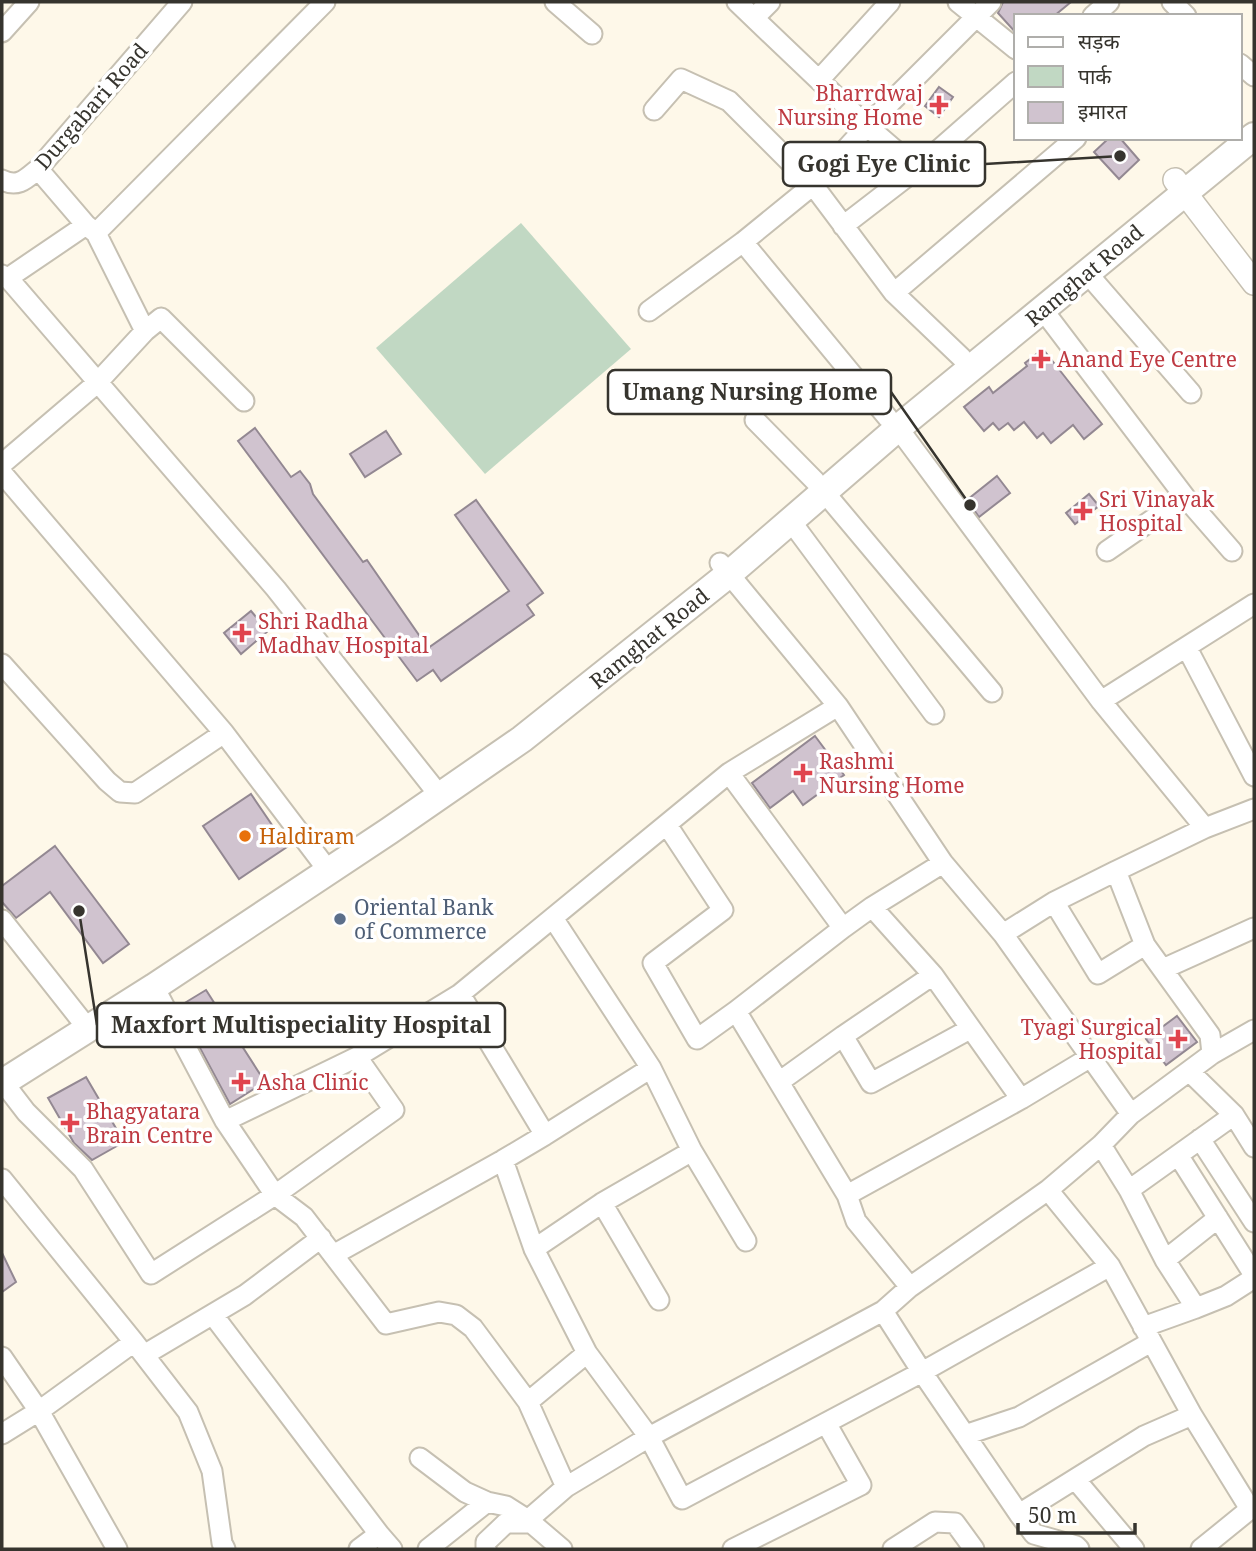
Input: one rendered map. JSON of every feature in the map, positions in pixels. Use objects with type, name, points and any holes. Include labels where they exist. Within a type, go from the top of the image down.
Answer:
[{"type":"main road","name":"Ramghat Road","points":[[2,1078],[154,987],[522,739],[893,423],[962,358],[1180,186],[1254,136]]},
{"type":"main road","name":"Ramghat Road","points":[[893,423],[1043,310],[1087,273],[1228,140]]},
{"type":"main road","name":"Ramghat Road","points":[[2,1078],[81,1020],[383,822],[514,730],[790,520],[819,487]]},
{"type":"street","points":[[2,32],[29,2]]},
{"type":"street","points":[[325,2],[91,229],[5,276],[276,589],[432,786]]},
{"type":"street","points":[[737,2],[867,127],[917,169]]},
{"type":"street","points":[[754,18],[770,2]]},
{"type":"street","points":[[819,80],[890,2]]},
{"type":"street","points":[[958,2],[1014,47]]},
{"type":"street","points":[[649,311],[743,242],[813,185],[991,2]]},
{"type":"street","points":[[1095,14],[1109,2]]},
{"type":"street","points":[[559,3],[592,34]]},
{"type":"street","name":"Durgabari Road","points":[[2,180],[9,184],[22,183],[38,169],[177,6]]},
{"type":"street","points":[[654,110],[681,79],[729,102],[813,185],[894,293],[962,358]]},
{"type":"street","points":[[843,226],[917,169],[1014,84]]},
{"type":"street","points":[[894,293],[1074,140]]},
{"type":"street","points":[[38,169],[91,229],[145,331]]},
{"type":"street","points":[[1180,186],[1254,284]]},
{"type":"street","points":[[743,242],[893,423],[1101,701],[1205,828]]},
{"type":"street","points":[[1087,273],[1191,393]]},
{"type":"street","points":[[1043,310],[1185,497],[1232,551]]},
{"type":"street","points":[[2,464],[97,383],[160,318],[244,401]]},
{"type":"street","points":[[755,420],[819,487],[992,692]]},
{"type":"street","points":[[2,473],[224,733],[321,861]]},
{"type":"street","points":[[1107,551],[1185,497]]},
{"type":"street","points":[[790,520],[934,714]]},
{"type":"street","points":[[724,568],[838,706],[943,863],[1003,934],[1088,1058],[1131,1114]]},
{"type":"street","points":[[1101,701],[1254,604]]},
{"type":"street","points":[[1187,648],[1248,744],[1254,776]]},
{"type":"street","points":[[2,664],[107,781],[120,792],[135,793],[224,733]]},
{"type":"street","points":[[225,1121],[357,1057],[460,994],[729,773],[838,706]]},
{"type":"street","points":[[729,773],[843,928]]},
{"type":"street","points":[[1003,934],[1054,902],[1116,871],[1205,828],[1254,809]]},
{"type":"street","points":[[667,825],[723,910],[653,963],[697,1039],[872,906],[943,863]]},
{"type":"street","points":[[1116,871],[1146,945],[1210,1035],[1212,1054]]},
{"type":"street","points":[[1054,902],[1098,974],[1146,945]]},
{"type":"street","points":[[872,906],[933,975],[1021,1099]]},
{"type":"street","points":[[553,918],[651,1068],[692,1151],[746,1241]]},
{"type":"street","points":[[2,920],[81,1020]]},
{"type":"street","points":[[1163,969],[1254,928]]},
{"type":"street","points":[[779,1082],[933,975]]},
{"type":"street","points":[[154,987],[225,1121],[275,1195],[304,1217],[386,1324],[439,1312],[456,1315],[473,1328],[528,1402],[566,1487]]},
{"type":"street","points":[[460,994],[545,1135]]},
{"type":"street","points":[[736,1011],[847,1195],[856,1221],[909,1287]]},
{"type":"street","points":[[843,1036],[871,1083],[970,1028]]},
{"type":"street","points":[[486,1549],[486,1542],[506,1523],[531,1521],[566,1487],[649,1437],[883,1311],[909,1287],[1048,1190],[1101,1145],[1131,1114],[1212,1054],[1254,1030]]},
{"type":"street","points":[[2,1078],[26,1112],[82,1169],[150,1273],[275,1195],[394,1110],[357,1057]]},
{"type":"street","points":[[847,1195],[1021,1099],[1088,1058]]},
{"type":"street","points":[[333,1255],[503,1160],[651,1068]]},
{"type":"street","points":[[1189,1071],[1234,1115],[1254,1147]]},
{"type":"street","points":[[1129,1190],[1234,1115]]},
{"type":"street","points":[[1200,1139],[1254,1222]]},
{"type":"street","points":[[1101,1145],[1129,1190],[1165,1260],[1196,1308]]},
{"type":"street","points":[[534,1249],[602,1203],[692,1151]]},
{"type":"street","points":[[965,1435],[1019,1417],[1147,1334],[1196,1308],[1226,1296],[1254,1277],[1178,1155]]},
{"type":"street","points":[[503,1160],[534,1249],[587,1353],[649,1437],[682,1499],[922,1372],[1110,1266]]},
{"type":"street","points":[[2,1179],[188,1412],[212,1471],[225,1549]]},
{"type":"street","points":[[1048,1190],[1110,1266],[1192,1415],[1252,1507],[1201,1549]]},
{"type":"street","points":[[602,1203],[659,1300]]},
{"type":"street","points":[[1165,1260],[1218,1218]]},
{"type":"street","points":[[2,1434],[139,1348],[213,1315],[321,1238]]},
{"type":"street","points":[[883,1311],[1034,1534],[1075,1548]]},
{"type":"street","points":[[213,1315],[393,1549]]},
{"type":"street","points":[[528,1402],[587,1353]]},
{"type":"street","points":[[2,1357],[39,1411],[117,1549]]},
{"type":"street","points":[[1019,1514],[1144,1436],[1192,1415]]},
{"type":"street","points":[[733,1549],[861,1485],[826,1423]]},
{"type":"street","points":[[420,1458],[465,1492],[487,1502],[506,1506],[531,1521],[562,1549]]},
{"type":"street","points":[[1075,1479],[1134,1549]]},
{"type":"street","points":[[428,1549],[487,1502]]},
{"type":"street","points":[[1034,1534],[1038,1502]]},
{"type":"street","points":[[893,1549],[935,1522],[954,1523],[974,1549]]},
{"type":"street","points":[[359,1549],[379,1534]]},
{"type":"green space","points":[[521,223],[631,349],[485,474],[376,348]]},
{"type":"building","points":[[1003,2],[1071,2],[1056,14],[1014,14],[1014,31],[998,13]]},
{"type":"building","points":[[939,87],[953,97],[939,117],[925,106]]},
{"type":"building","points":[[1107,140],[1122,140],[1139,160],[1119,179],[1094,152]]},
{"type":"building","points":[[1043,349],[1102,424],[1084,439],[1073,425],[1051,443],[1043,433],[1037,438],[1024,422],[1014,430],[1008,423],[999,430],[993,423],[984,431],[964,407],[989,387],[993,393],[1027,366],[1025,363]]},
{"type":"building","points":[[255,428],[291,477],[300,471],[310,484],[313,494],[363,562],[367,560],[428,648],[509,591],[455,515],[476,500],[543,593],[527,605],[534,615],[441,681],[433,670],[417,681],[238,441]]},
{"type":"building","points":[[386,431],[401,454],[365,477],[350,454]]},
{"type":"building","points":[[997,476],[1010,493],[979,517],[967,500]]},
{"type":"building","points":[[1089,494],[1099,506],[1075,524],[1066,513]]},
{"type":"building","points":[[251,611],[268,631],[241,654],[224,633]]},
{"type":"building","points":[[815,736],[844,775],[803,805],[793,791],[770,808],[752,783]]},
{"type":"building","name":"Haldiram","points":[[251,794],[287,847],[239,879],[203,826]]},
{"type":"building","points":[[55,846],[129,944],[103,963],[50,892],[16,918],[2,902],[2,886]]},
{"type":"building","points":[[206,990],[265,1082],[230,1104],[178,1007]]},
{"type":"building","points":[[1177,1016],[1197,1042],[1166,1065],[1146,1039]]},
{"type":"building","points":[[86,1077],[124,1142],[92,1160],[74,1143],[48,1098]]},
{"type":"building","points":[[2,1253],[16,1282],[2,1292]]},
{"type":"place","name":"Bharrdwaj Nursing Home","points":[[939,105]]},
{"type":"place","name":"Gogi Eye Clinic","points":[[1120,156]]},
{"type":"place","name":"Anand Eye Centre","points":[[1041,359]]},
{"type":"place","name":"Umang Nursing Home","points":[[970,505]]},
{"type":"place","name":"Sri Vinayak Hospital","points":[[1083,511]]},
{"type":"place","name":"Shri Radha Madhav Hospital","points":[[242,633]]},
{"type":"place","name":"Rashmi Nursing Home","points":[[803,773]]},
{"type":"place","name":"Haldiram","points":[[245,836]]},
{"type":"place","name":"Maxfort Multispeciality Hospital","points":[[79,911]]},
{"type":"place","name":"Oriental Bank of Commerce","points":[[340,919]]},
{"type":"place","name":"Tyagi Surgical Hospital","points":[[1178,1039]]},
{"type":"place","name":"Asha Clinic","points":[[241,1082]]},
{"type":"place","name":"Bhagyatara Brain Centre","points":[[70,1123]]}]
